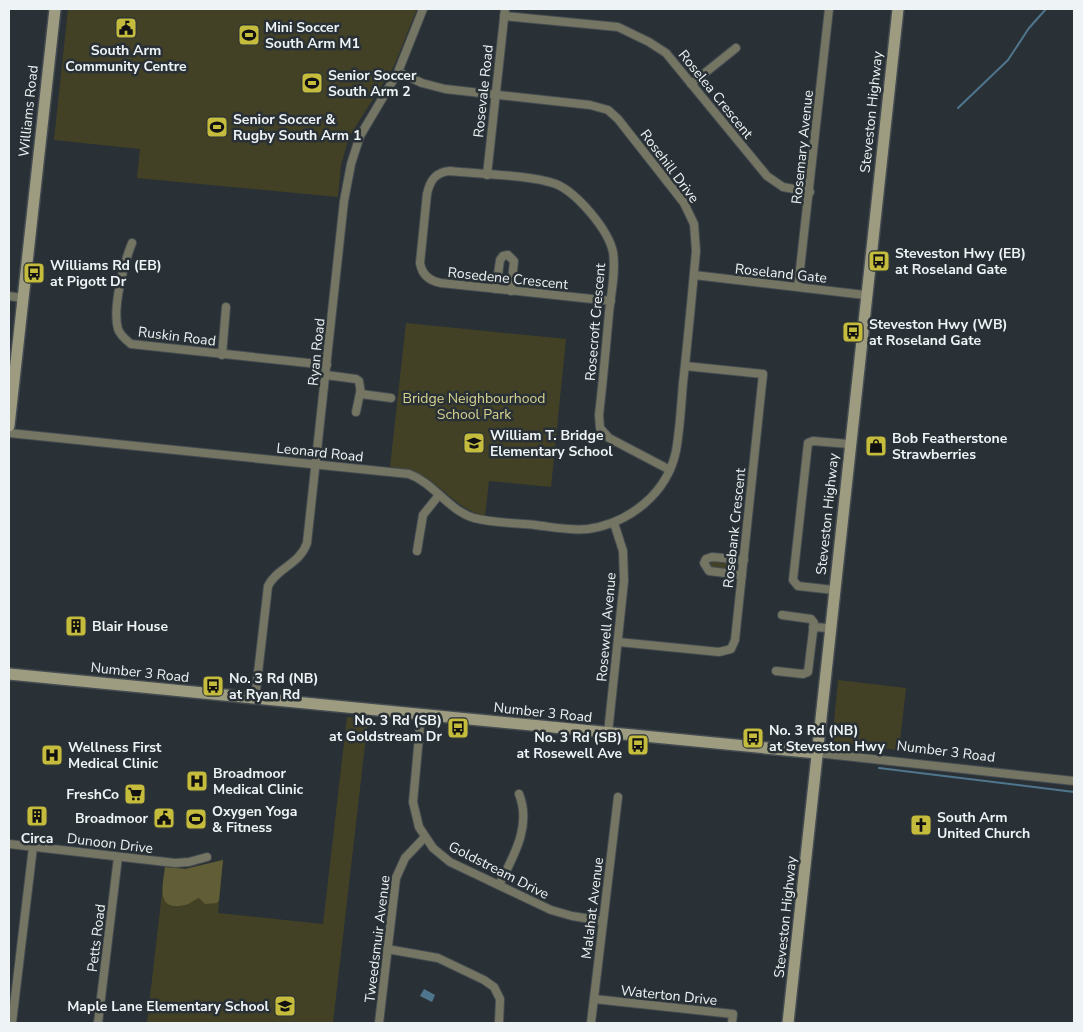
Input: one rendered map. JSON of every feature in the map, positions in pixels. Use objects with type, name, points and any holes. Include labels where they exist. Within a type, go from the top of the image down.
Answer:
[{"type":"main road","name":"Williams Road","points":[[9,426],[55,9]]},
{"type":"main road","name":"Steveston Highway","points":[[788,1023],[865,295],[898,9]]},
{"type":"main road","name":"Number 3 Road","points":[[9,674],[817,753]]},
{"type":"street","name":"Ryan Road","points":[[255,698],[268,586],[272,579],[299,558],[305,550],[344,201],[351,164],[360,136],[398,72],[423,9]]},
{"type":"street","name":"Rosemary Avenue","points":[[798,287],[829,9]]},
{"type":"street","name":"Roselea Crescent","points":[[504,12],[618,27],[649,42],[666,54],[767,176],[783,187],[810,192]]},
{"type":"street","name":"Rosevale Road","points":[[487,175],[504,12]]},
{"type":"street","points":[[691,84],[736,48]]},
{"type":"street","name":"Rosehill Drive","points":[[398,72],[438,88],[598,106],[612,113],[691,214],[696,235],[694,276],[676,452],[670,470],[649,501],[632,514],[614,523]]},
{"type":"street","name":"Rosecroft Crescent","points":[[441,173],[450,171],[550,182],[564,188],[576,198],[603,230],[611,245],[614,268],[599,414],[599,425],[602,432]]},
{"type":"street","name":"Rosedene Crescent","points":[[441,173],[432,180],[428,190],[420,263],[422,271],[430,280],[438,283],[611,301]]},
{"type":"street","name":"Ruskin Road","points":[[132,243],[123,264],[117,315],[118,330],[131,344],[142,347],[327,366]]},
{"type":"street","points":[[496,289],[500,260],[508,255],[514,261],[511,291]]},
{"type":"street","name":"Roseland Gate","points":[[694,276],[865,295]]},
{"type":"street","points":[[9,296],[22,298]]},
{"type":"street","points":[[222,354],[226,307]]},
{"type":"street","name":"Rosebank Crescent","points":[[618,642],[719,652],[731,650],[735,640],[763,374],[685,366]]},
{"type":"street","points":[[326,375],[357,379],[360,392],[356,412]]},
{"type":"street","points":[[360,392],[391,398]]},
{"type":"street","points":[[593,439],[602,432],[612,440],[670,470]]},
{"type":"street","name":"Leonard Road","points":[[9,433],[409,474],[421,480],[464,513],[486,520],[570,529],[587,529],[614,523]]},
{"type":"street","points":[[834,590],[796,586],[793,581],[794,570],[808,444],[813,441],[849,444]]},
{"type":"street","points":[[417,551],[423,515],[439,495]]},
{"type":"street","name":"Rosewell Avenue","points":[[608,733],[624,563],[614,523]]},
{"type":"street","points":[[742,575],[712,572],[707,570],[704,563],[706,559],[712,557],[744,560]]},
{"type":"street","points":[[776,671],[803,674],[808,672],[813,627],[811,619],[782,616]]},
{"type":"street","points":[[813,627],[830,628]]},
{"type":"street","name":"Goldstream Drive","points":[[421,715],[413,802],[419,827],[424,838],[450,862],[562,914],[603,920]]},
{"type":"street","name":"Number 3 Road","points":[[817,753],[1074,781]]},
{"type":"street","points":[[499,885],[521,838],[524,807],[519,794]]},
{"type":"street","name":"Malahat Avenue","points":[[591,1023],[618,797]]},
{"type":"street","name":"Tweedsmuir Avenue","points":[[379,1023],[394,887],[398,871],[410,851],[424,838]]},
{"type":"street","name":"Dunoon Drive","points":[[9,844],[183,863],[207,858]]},
{"type":"street","points":[[12,1023],[33,847]]},
{"type":"street","name":"Petts Road","points":[[98,1023],[118,857]]},
{"type":"street","points":[[387,949],[438,958],[490,984],[500,999],[499,1023]]},
{"type":"street","name":"Waterton Drive","points":[[594,999],[733,1014],[732,1023]]},
{"type":"green space","points":[[68,9],[417,9],[394,66],[349,137],[341,165],[338,197],[137,178],[140,149],[54,140]]},
{"type":"green space","name":"Bridge Neighbourhood School Park","points":[[406,323],[566,339],[551,487],[489,481],[485,516],[464,507],[420,474],[407,469],[390,467]]},
{"type":"green space","points":[[713,561],[732,563],[734,568],[731,570],[713,568],[710,564]]},
{"type":"green space","points":[[838,680],[906,688],[899,750],[832,743]]},
{"type":"green space","points":[[347,717],[368,719],[333,1023],[147,1023],[165,867],[185,869],[223,860],[218,913],[323,924]]},
{"type":"shaded area","points":[[223,860],[219,900],[217,903],[205,904],[199,898],[187,904],[175,906],[169,905],[165,901],[163,889],[165,867],[185,869]]},
{"type":"water","points":[[424,989],[435,995],[432,1002],[420,996]]},
{"type":"waterway","points":[[958,108],[1008,60],[1029,28],[1046,9]]},
{"type":"waterway","points":[[879,768],[1074,792]]},
{"type":"place","name":"South Arm Community Centre","points":[[126,28]]},
{"type":"place","name":"Mini Soccer South Arm M1","points":[[249,35]]},
{"type":"place","name":"Senior Soccer South Arm 2","points":[[312,83]]},
{"type":"place","name":"Senior Soccer & Rugby South Arm 1","points":[[217,127]]},
{"type":"place","name":"Steveston Hwy (EB) at Roseland Gate","points":[[879,261]]},
{"type":"place","name":"Williams Rd (EB) at Pigott Dr","points":[[34,273]]},
{"type":"place","name":"Steveston Hwy (WB) at Roseland Gate","points":[[853,332]]},
{"type":"place","name":"William T. Bridge Elementary School","points":[[474,443]]},
{"type":"place","name":"Bob Featherstone Strawberries","points":[[876,446]]},
{"type":"place","name":"Blair House","points":[[76,626]]},
{"type":"place","name":"No. 3 Rd (NB) at Ryan Rd","points":[[213,686]]},
{"type":"place","name":"No. 3 Rd (SB) at Goldstream Dr","points":[[458,728]]},
{"type":"place","name":"No. 3 Rd (NB) at Steveston Hwy","points":[[753,738]]},
{"type":"place","name":"No. 3 Rd (SB) at Rosewell Ave","points":[[638,745]]},
{"type":"place","name":"Wellness First Medical Clinic","points":[[52,755]]},
{"type":"place","name":"Broadmoor Medical Clinic","points":[[197,781]]},
{"type":"place","name":"FreshCo","points":[[135,794]]},
{"type":"place","name":"Circa","points":[[37,816]]},
{"type":"place","name":"Broadmoor","points":[[164,818]]},
{"type":"place","name":"Oxygen Yoga & Fitness","points":[[196,819]]},
{"type":"place","name":"South Arm United Church","points":[[921,825]]},
{"type":"place","name":"Maple Lane Elementary School","points":[[285,1006]]}]
